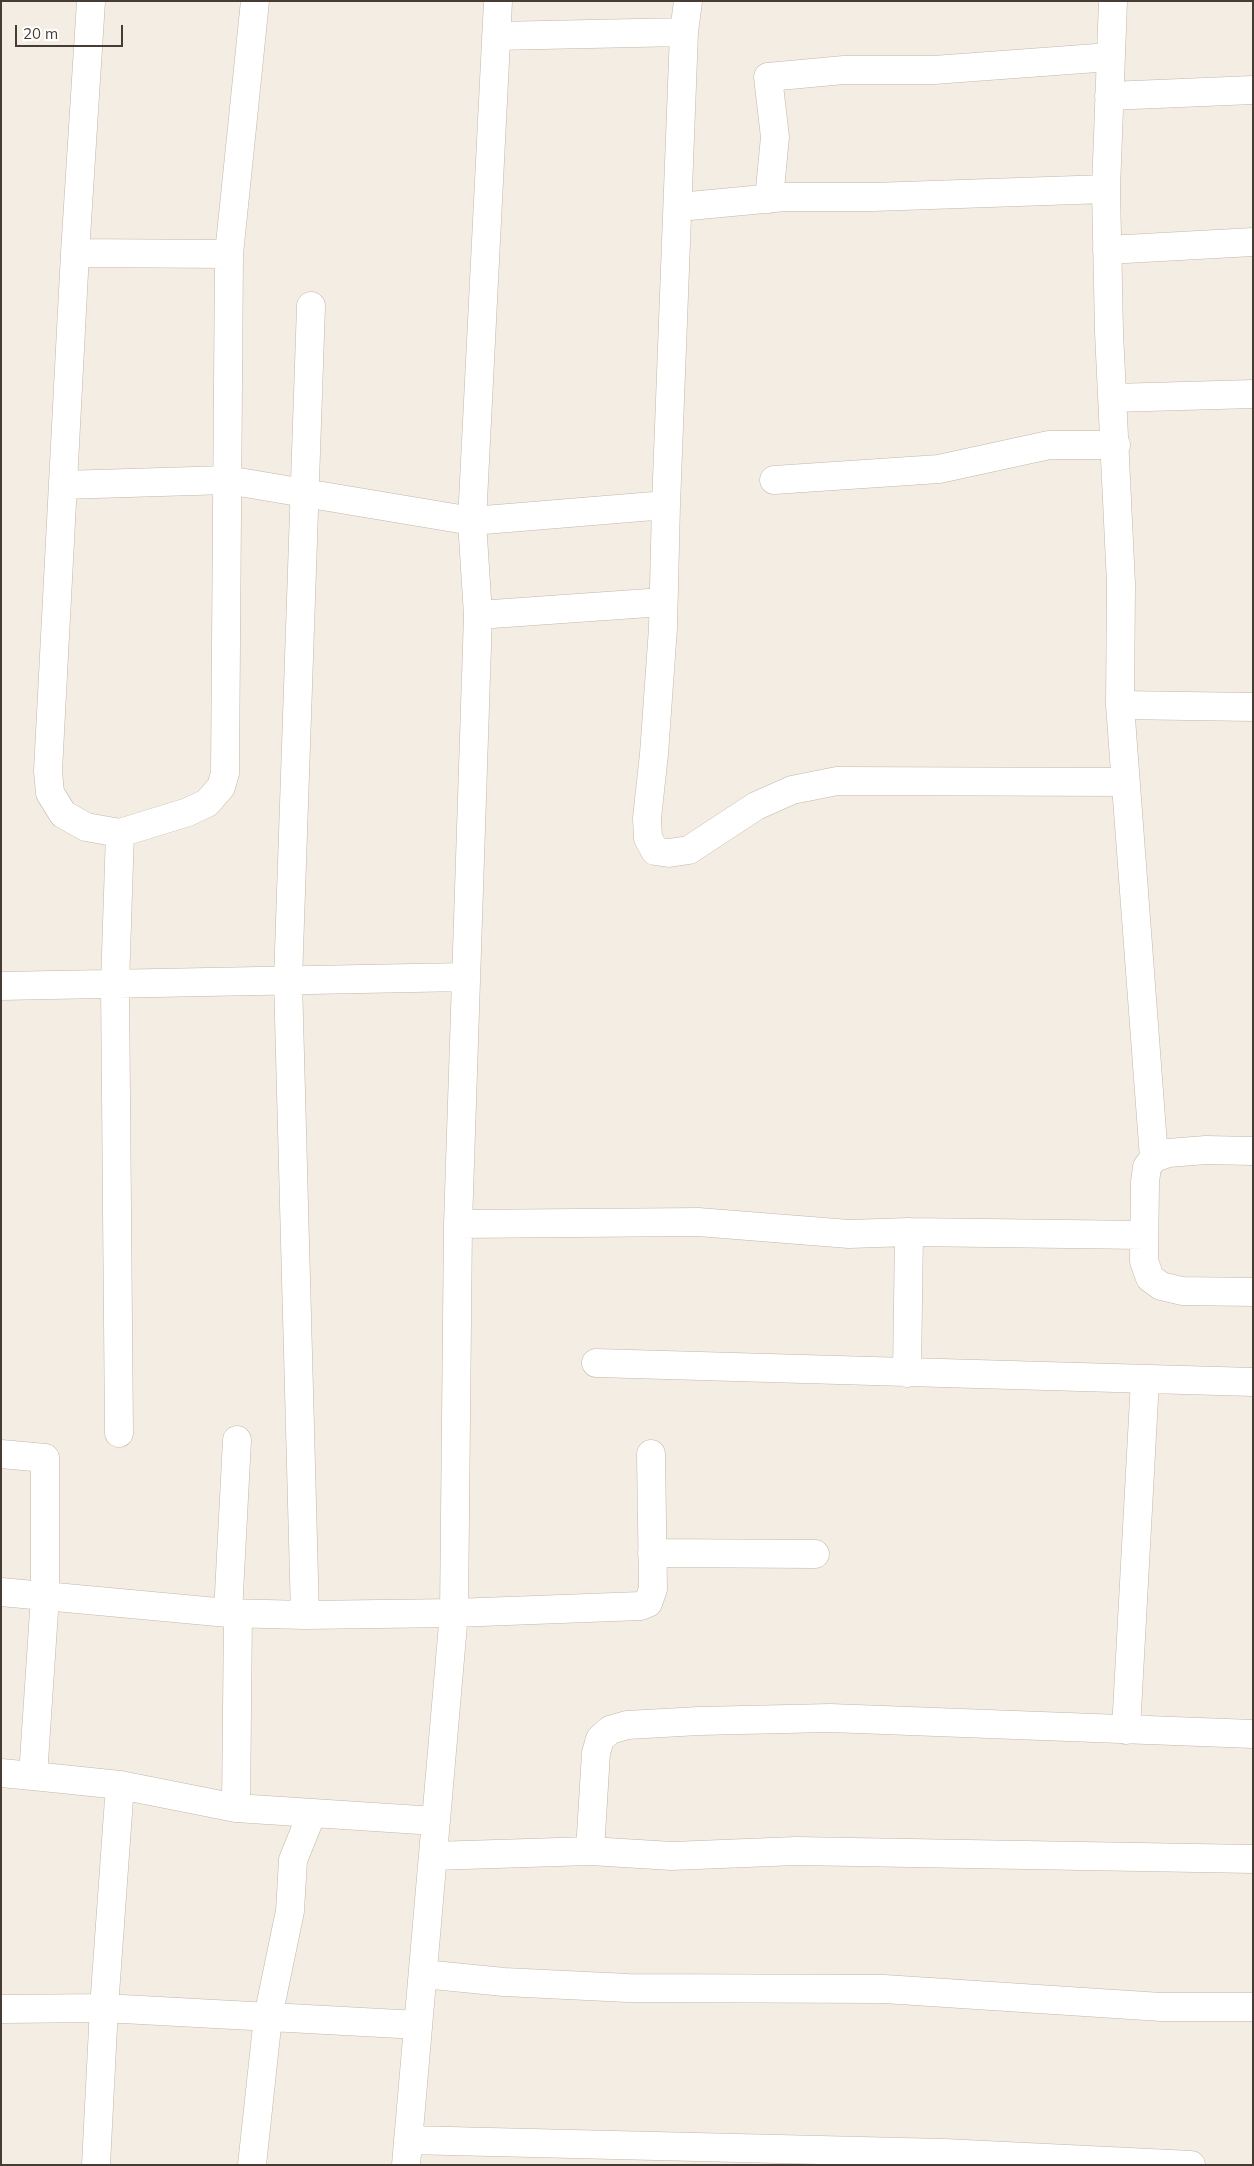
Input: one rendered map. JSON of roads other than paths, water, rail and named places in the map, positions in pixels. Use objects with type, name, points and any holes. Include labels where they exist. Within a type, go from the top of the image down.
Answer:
[{"type":"street","points":[[91,1],[75,252],[48,771],[50,793],[63,814],[86,826],[120,833],[188,812],[207,804],[221,788],[225,773],[230,254],[255,1]]},
{"type":"street","points":[[498,1],[472,521],[478,615],[458,1224],[454,1613],[407,2152],[502,2154],[944,2153],[1191,2165]]},
{"type":"street","points":[[688,1],[684,32],[663,602],[654,754],[647,818],[648,838],[655,851],[669,853],[689,850],[756,806],[792,790],[837,781],[1126,782]]},
{"type":"street","points":[[1112,1],[1106,189],[1121,584],[1120,705],[1154,1158]]},
{"type":"street","points":[[496,36],[684,32]]},
{"type":"street","points":[[769,199],[775,136],[768,77],[844,70],[934,70],[1110,57]]},
{"type":"street","points":[[1108,96],[1253,90]]},
{"type":"street","points":[[679,207],[769,199],[873,198],[1106,189]]},
{"type":"street","points":[[1107,250],[1253,242]]},
{"type":"street","points":[[75,252],[230,254]]},
{"type":"street","points":[[305,1615],[288,980],[311,306]]},
{"type":"street","points":[[1113,398],[1253,394]]},
{"type":"street","points":[[774,480],[939,469],[1049,445],[1116,445]]},
{"type":"street","points":[[63,485],[227,480],[472,521],[666,505]]},
{"type":"street","points":[[478,615],[663,602]]},
{"type":"street","points":[[1120,705],[1253,707]]},
{"type":"street","points":[[119,1433],[115,984],[120,833]]},
{"type":"street","points":[[1,986],[465,978]]},
{"type":"street","points":[[1253,1151],[1206,1150],[1168,1153],[1154,1158],[1147,1167],[1144,1236],[1144,1261],[1150,1278],[1161,1286],[1182,1291],[1253,1292]]},
{"type":"street","points":[[458,1224],[698,1222],[849,1234],[909,1232],[1144,1236]]},
{"type":"street","points":[[907,1373],[909,1232]]},
{"type":"street","points":[[596,1363],[1253,1382]]},
{"type":"street","points":[[1126,1730],[1145,1380]]},
{"type":"street","points":[[236,1440],[233,1613],[236,1808]]},
{"type":"street","points":[[1,1454],[45,1458],[45,1596],[33,1776]]},
{"type":"street","points":[[1,1592],[233,1613],[305,1615],[454,1613],[641,1606],[648,1603],[651,1596],[651,1454]]},
{"type":"street","points":[[652,1553],[815,1554]]},
{"type":"street","points":[[590,1851],[596,1753],[600,1739],[610,1730],[627,1725],[699,1721],[830,1718],[1253,1734]]},
{"type":"street","points":[[1,1773],[120,1785],[236,1808],[436,1821]]},
{"type":"street","points":[[96,2165],[104,2008],[120,1785]]},
{"type":"street","points":[[252,2165],[268,2017],[290,1911],[293,1860],[312,1813]]},
{"type":"street","points":[[432,1856],[590,1851],[672,1856],[796,1851],[1253,1859]]},
{"type":"street","points":[[422,1974],[504,1982],[628,1988],[884,1989],[1161,2006],[1253,2007]]},
{"type":"street","points":[[1,2009],[104,2008],[418,2025]]}]
